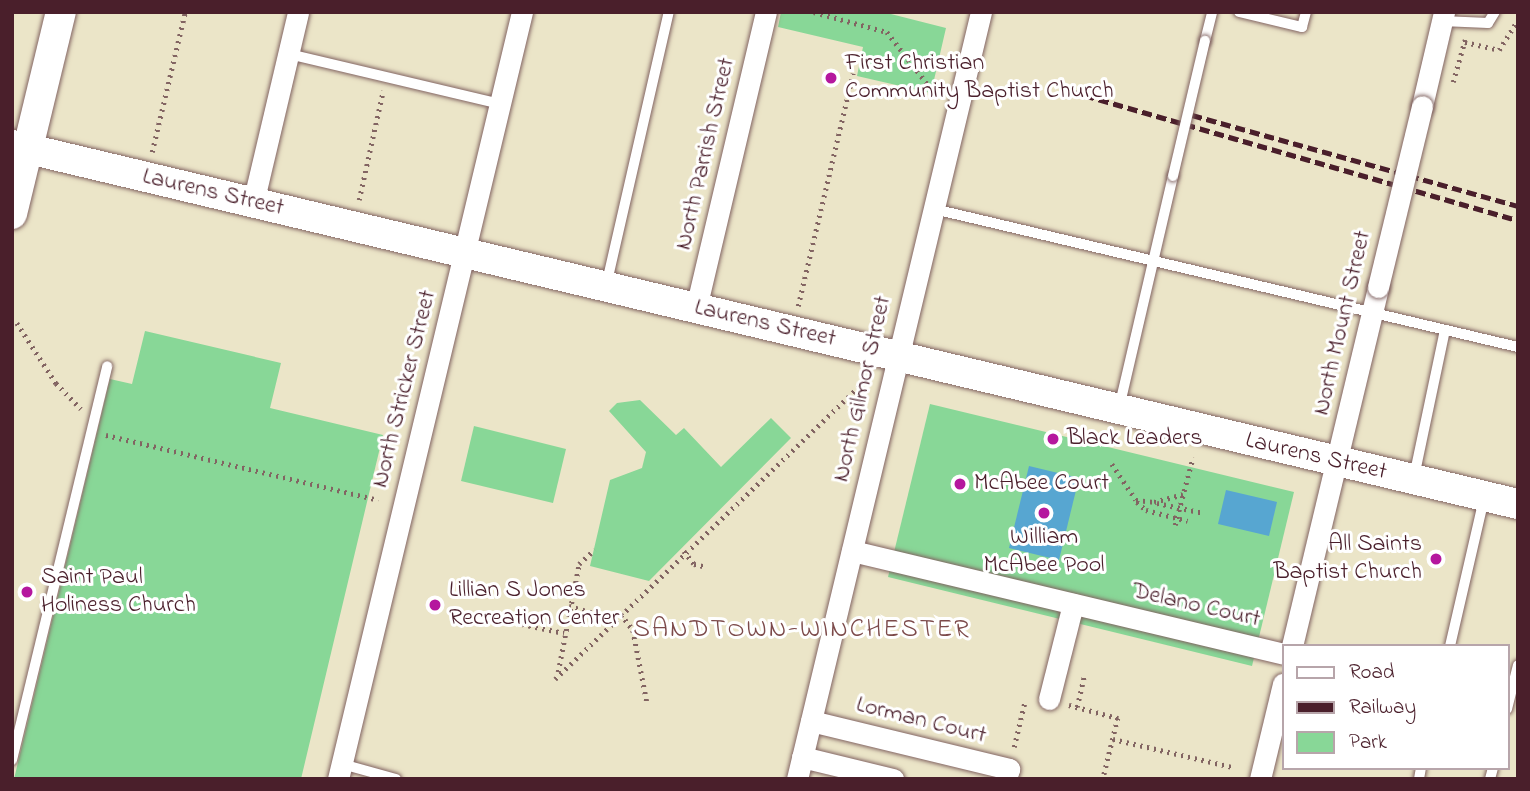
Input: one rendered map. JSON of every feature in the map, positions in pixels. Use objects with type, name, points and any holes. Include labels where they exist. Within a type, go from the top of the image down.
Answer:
[{"type":"street","points":[[12,214],[20,147],[61,12]]},
{"type":"street","points":[[254,203],[298,12]]},
{"type":"street","name":"North Stricker Street","points":[[340,772],[522,12]]},
{"type":"street","name":"North Parrish Street","points":[[696,308],[766,12]]},
{"type":"street","name":"North Gilmor Street","points":[[797,779],[981,12]]},
{"type":"street","name":"North Mount Street","points":[[1292,644],[1443,17]]},
{"type":"street","name":"Laurens Street","points":[[20,147],[1518,504]]},
{"type":"street","name":"Delano Court","points":[[852,551],[1282,654]]},
{"type":"street","points":[[1049,699],[1073,604]]},
{"type":"street","points":[[1261,779],[1282,688]]},
{"type":"street","name":"Lorman Court","points":[[811,721],[1009,769],[1006,779]]},
{"type":"street","points":[[803,757],[893,779]]},
{"type":"lane","points":[[606,286],[669,12]]},
{"type":"lane","points":[[1118,410],[1212,12]]},
{"type":"lane","points":[[1239,12],[1302,27],[1306,12]]},
{"type":"lane","points":[[1443,17],[1484,24],[1492,21],[1495,12]]},
{"type":"lane","points":[[289,54],[500,104]]},
{"type":"lane","points":[[934,209],[1518,347]]},
{"type":"lane","points":[[1414,479],[1445,330]]},
{"type":"lane","points":[[12,760],[107,366]]},
{"type":"lane","points":[[1450,644],[1485,496]]},
{"type":"lane","points":[[1509,701],[1518,665]]},
{"type":"lane","points":[[340,772],[396,779]]},
{"type":"path","points":[[152,152],[185,12]]},
{"type":"path","points":[[814,12],[887,32],[936,95]]},
{"type":"path","points":[[1451,89],[1467,34]]},
{"type":"path","points":[[798,307],[853,73]]},
{"type":"path","points":[[359,200],[384,84]]},
{"type":"path","points":[[17,323],[55,383],[93,427],[378,499]]},
{"type":"path","points":[[558,672],[868,378]]},
{"type":"path","points":[[1175,525],[1193,457]]},
{"type":"path","points":[[1112,464],[1136,500],[1149,511],[1188,520]]},
{"type":"path","points":[[1154,502],[1183,494]]},
{"type":"path","points":[[1136,500],[1204,513]]},
{"type":"path","points":[[1147,502],[1149,511]]},
{"type":"path","points":[[1163,515],[1166,505]]},
{"type":"path","points":[[555,679],[579,564],[594,550]]},
{"type":"path","points":[[684,551],[694,564],[707,567]]},
{"type":"path","points":[[569,606],[615,620]]},
{"type":"path","points":[[621,614],[633,630],[647,702]]},
{"type":"path","points":[[522,624],[564,633]]},
{"type":"path","points":[[1077,707],[1084,676]]},
{"type":"path","points":[[1013,754],[1027,694],[1118,718],[1103,779]]},
{"type":"path","points":[[1112,739],[1232,767]]},
{"type":"green space","points":[[781,12],[883,12],[946,28],[931,93],[857,76],[863,47],[778,27]]},
{"type":"green space","points":[[145,331],[281,363],[270,408],[383,435],[301,779],[14,779],[110,379],[132,384]]},
{"type":"green space","points":[[640,400],[676,435],[684,428],[721,467],[771,418],[791,438],[649,581],[590,566],[610,480],[642,468],[646,452],[609,411],[617,403]]},
{"type":"green space","points":[[930,404],[1294,492],[1252,666],[888,577]]},
{"type":"green space","points":[[474,426],[566,449],[553,503],[461,481]]},
{"type":"water","name":"William McAbee Pool","points":[[1029,466],[1079,478],[1059,560],[1009,548]]},
{"type":"water","points":[[1226,490],[1277,502],[1269,536],[1218,524]]},
{"type":"railway","points":[[1070,91],[1518,220]]},
{"type":"railway","points":[[1192,115],[1518,206]]},
{"type":"place","name":"First Christian Community Baptist Church","points":[[831,78]]},
{"type":"place","name":"Black Leaders","points":[[1053,439]]},
{"type":"place","name":"McAbee Court","points":[[960,484]]},
{"type":"place","name":"William McAbee Pool","points":[[1044,513]]},
{"type":"place","name":"All Saints Baptist Church","points":[[1436,559]]},
{"type":"place","name":"Saint Paul Holiness Church","points":[[27,592]]},
{"type":"place","name":"Lillian S Jones Recreation Center","points":[[435,605]]},
{"type":"district","name":"SANDTOWN-WINCHESTER","points":[[802,631]]}]
